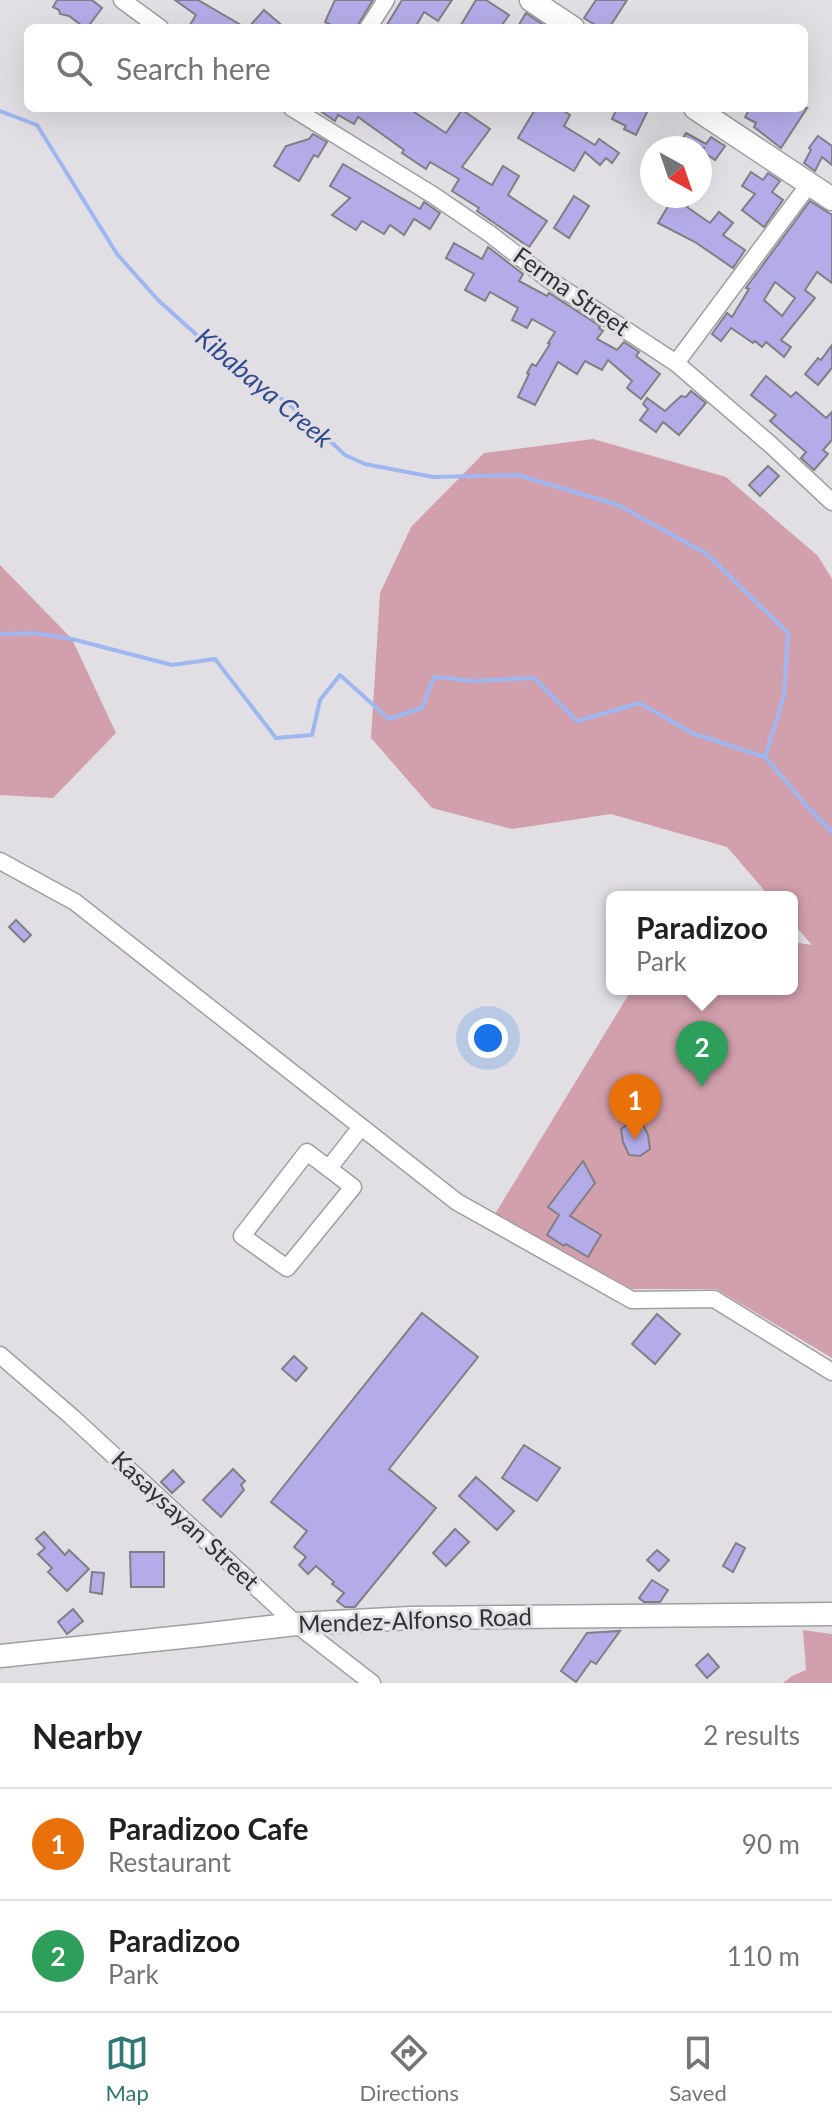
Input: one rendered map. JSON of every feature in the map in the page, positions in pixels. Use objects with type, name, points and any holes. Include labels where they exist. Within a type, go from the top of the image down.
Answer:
[{"type":"main road","points":[[531,0],[567,24]]},
{"type":"main road","points":[[701,112],[832,199]]},
{"type":"main road","name":"Mendez-Alfonso Road","points":[[0,1656],[296,1624],[411,1618],[832,1614]]},
{"type":"street","points":[[122,0],[155,24]]},
{"type":"street","points":[[371,24],[386,0]]},
{"type":"street","name":"Ferma Street","points":[[311,113],[490,234],[548,279],[676,363],[832,502]]},
{"type":"street","points":[[676,363],[810,183]]},
{"type":"street","points":[[0,861],[75,902],[457,1202],[632,1300],[714,1299],[832,1372]]},
{"type":"street","points":[[329,1168],[361,1127]]},
{"type":"street","points":[[307,1152],[329,1168],[353,1187],[287,1268],[242,1236],[307,1152]]},
{"type":"street","name":"Kasaysayan Street","points":[[0,1355],[72,1417],[296,1624],[372,1683]]},
{"type":"shaded area","points":[[593,439],[726,477],[818,556],[832,579],[832,1358],[716,1289],[632,1289],[495,1214],[628,995],[798,995],[798,943],[812,945],[798,929],[798,891],[765,891],[727,847],[611,814],[512,829],[432,808],[371,738],[380,593],[411,527],[484,453]]},
{"type":"shaded area","points":[[0,565],[72,639],[116,733],[53,798],[0,795]]},
{"type":"shaded area","points":[[803,1630],[832,1634],[832,1683],[783,1683],[806,1670]]},
{"type":"building","points":[[57,0],[92,0],[102,8],[90,24],[80,24],[53,7]]},
{"type":"building","points":[[175,0],[198,0],[239,24],[190,24],[196,15]]},
{"type":"building","points":[[335,0],[373,0],[358,24],[325,22]]},
{"type":"building","points":[[402,0],[452,0],[438,21],[424,12],[417,24],[387,24]]},
{"type":"building","points":[[476,0],[486,0],[509,15],[503,24],[461,24]]},
{"type":"building","points":[[596,0],[627,0],[612,24],[594,24],[584,18]]},
{"type":"building","points":[[264,10],[280,24],[252,24]]},
{"type":"building","points":[[526,13],[542,24],[519,24]]},
{"type":"building","points":[[322,112],[414,112],[446,133],[461,112],[465,112],[490,129],[462,167],[492,185],[503,166],[519,176],[508,195],[547,221],[529,247],[452,191],[459,179],[430,162],[426,169],[358,117],[354,124],[338,115],[335,121]]},
{"type":"building","points":[[534,112],[565,112],[570,115],[564,126],[595,145],[599,139],[619,153],[612,163],[606,158],[600,165],[585,152],[574,171],[518,138]]},
{"type":"building","points":[[615,112],[647,112],[636,135],[612,119]]},
{"type":"building","points":[[748,112],[804,112],[781,148],[754,127],[756,123],[745,117]]},
{"type":"building","points":[[313,134],[327,142],[318,157],[314,155],[299,181],[274,166],[286,146],[309,139]]},
{"type":"building","points":[[818,136],[832,146],[832,165],[822,157],[815,171],[804,163],[811,150],[809,148]]},
{"type":"building","points":[[712,138],[725,146],[715,160],[712,158]]},
{"type":"building","points":[[343,164],[420,209],[424,202],[440,213],[430,229],[414,219],[404,235],[390,225],[384,234],[362,221],[356,230],[332,215],[350,198],[330,186]]},
{"type":"building","points":[[751,172],[763,180],[768,173],[780,181],[772,192],[783,200],[764,227],[742,210],[755,194],[742,186]]},
{"type":"building","points":[[574,196],[589,206],[569,238],[554,228]]},
{"type":"building","points":[[810,201],[832,215],[832,283],[817,272],[805,290],[815,298],[781,340],[791,347],[784,357],[766,342],[762,347],[731,328],[721,341],[712,334],[727,313],[732,317],[749,289],[746,288]],"holes":[[[775,282],[795,298],[782,316],[764,300]]]},
{"type":"building","points":[[667,208],[688,208],[710,223],[719,212],[733,223],[723,235],[745,250],[733,268],[695,242],[658,223]]},
{"type":"building","points":[[454,243],[482,259],[488,247],[523,274],[519,281],[547,296],[549,293],[600,326],[603,331],[597,339],[617,350],[624,342],[639,352],[636,356],[660,374],[641,399],[627,388],[632,381],[608,360],[602,370],[585,361],[577,374],[558,362],[535,405],[518,397],[532,364],[536,366],[555,332],[532,319],[527,328],[512,320],[518,308],[490,292],[485,301],[465,290],[474,274],[446,258]]},
{"type":"building","points":[[832,345],[832,368],[818,385],[805,374]]},
{"type":"building","points":[[766,376],[791,397],[796,392],[826,418],[832,412],[832,440],[823,450],[828,454],[814,470],[801,458],[806,452],[770,421],[776,415],[751,395]]},
{"type":"building","points":[[691,391],[706,403],[679,435],[663,422],[656,432],[640,420],[648,409],[643,404],[647,398],[665,411]]},
{"type":"building","points":[[768,466],[779,476],[760,496],[749,485]]},
{"type":"building","points":[[16,920],[31,935],[24,942],[9,927]]},
{"type":"building","points":[[631,1122],[642,1123],[648,1135],[650,1149],[640,1156],[629,1155],[623,1142],[621,1129]]},
{"type":"building","points":[[583,1161],[595,1183],[570,1216],[601,1235],[588,1257],[547,1235],[559,1215],[548,1207]]},
{"type":"building","points":[[422,1313],[478,1357],[389,1469],[436,1508],[355,1607],[345,1607],[337,1601],[344,1593],[332,1584],[334,1582],[316,1566],[308,1574],[299,1565],[306,1557],[294,1547],[307,1531],[271,1502]]},
{"type":"building","points":[[657,1314],[680,1334],[655,1364],[632,1344]]},
{"type":"building","points":[[294,1356],[307,1368],[296,1381],[282,1369]]},
{"type":"building","points":[[524,1445],[560,1468],[537,1501],[502,1478]]},
{"type":"building","points":[[233,1469],[245,1481],[241,1485],[244,1490],[221,1517],[203,1500]]},
{"type":"building","points":[[173,1470],[184,1482],[172,1493],[161,1482]]},
{"type":"building","points":[[476,1477],[514,1511],[497,1530],[459,1496]]},
{"type":"building","points":[[455,1529],[469,1542],[446,1566],[433,1553]]},
{"type":"building","points":[[44,1532],[65,1555],[69,1550],[89,1569],[67,1591],[48,1572],[52,1568],[38,1554],[45,1548],[36,1539]]},
{"type":"building","points":[[736,1543],[745,1548],[733,1572],[723,1566]]},
{"type":"building","points":[[657,1550],[669,1560],[659,1571],[647,1560]]},
{"type":"building","points":[[130,1552],[164,1552],[164,1587],[131,1587]]},
{"type":"building","points":[[92,1572],[104,1573],[102,1594],[90,1592]]},
{"type":"building","points":[[652,1580],[668,1590],[660,1602],[644,1602],[639,1598]]},
{"type":"building","points":[[73,1609],[83,1621],[67,1634],[58,1622]]},
{"type":"building","points":[[620,1631],[596,1664],[591,1661],[576,1682],[561,1671],[587,1633]]},
{"type":"building","points":[[708,1654],[719,1667],[707,1678],[696,1665]]},
{"type":"waterway","name":"Kibabaya Creek","points":[[0,111],[37,125],[117,254],[158,300],[198,336],[299,412],[345,455],[365,464],[433,477],[518,475],[618,505],[707,554],[788,633],[784,696],[765,757]]},
{"type":"waterway","name":"Kibabaya Creek","points":[[0,634],[35,633],[72,639],[172,665],[215,659],[276,738],[312,735],[320,700],[340,675],[389,719],[422,708],[434,677],[474,681],[534,678],[577,721],[640,703],[692,733],[765,757],[832,832]]},
{"type":"place","name":"Paradizoo","points":[[702,1087]]},
{"type":"place","name":"Paradizoo Cafe","points":[[635,1140]]}]
